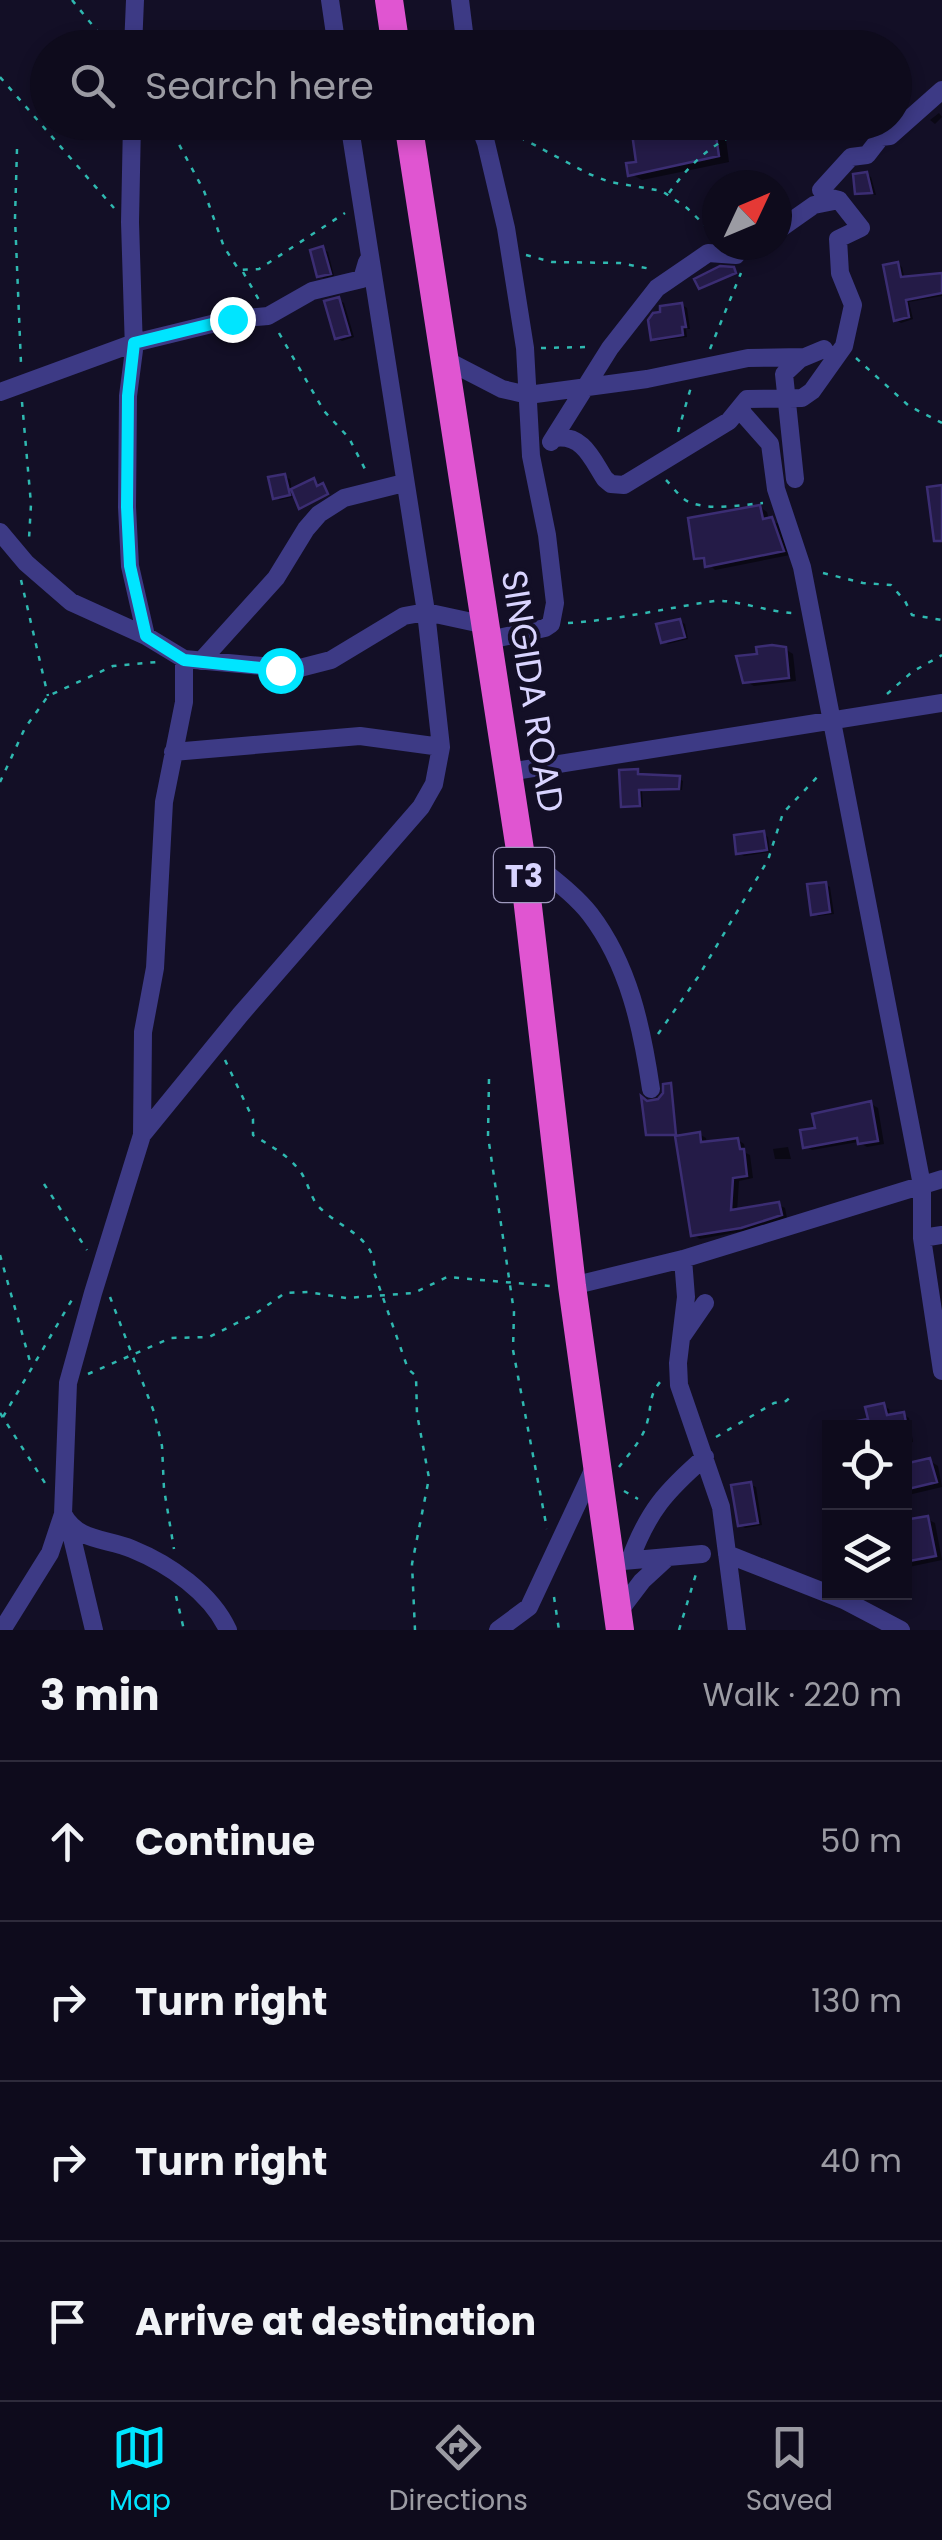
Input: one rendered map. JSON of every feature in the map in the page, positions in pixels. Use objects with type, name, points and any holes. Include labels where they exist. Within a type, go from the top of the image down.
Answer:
[{"type":"highway","points":[[389,0],[393,30]]},
{"type":"highway","name":"SINGIDA ROAD","points":[[411,140],[520,852],[597,1477],[620,1561],[618,1622]]},
{"type":"street","points":[[133,30],[134,0]]},
{"type":"street","points":[[330,0],[335,30]]},
{"type":"street","points":[[460,0],[464,30]]},
{"type":"street","points":[[912,117],[942,90]]},
{"type":"street","points":[[132,140],[134,343],[128,396],[128,527],[130,566],[146,636]]},
{"type":"street","points":[[142,1135],[421,807],[434,784],[440,747],[426,612],[351,140]]},
{"type":"street","points":[[0,532],[23,560],[72,602],[185,658],[296,669],[331,660],[404,616],[426,612],[487,633],[552,624],[555,603],[547,535],[531,456],[525,348],[510,253],[485,140]]},
{"type":"street","points":[[555,438],[577,441],[606,479],[616,486],[624,485],[729,421],[748,399],[802,398],[812,391],[844,346],[853,305],[840,273],[838,239],[861,228],[838,200],[827,197],[822,190],[851,157],[867,155],[878,140]]},
{"type":"street","points":[[792,220],[814,205],[838,200]]},
{"type":"street","points":[[531,456],[555,438],[610,348],[646,300],[673,275],[702,257]]},
{"type":"street","points":[[0,392],[134,343],[232,319],[268,316],[312,291],[362,278],[368,258]]},
{"type":"street","points":[[795,479],[784,374],[804,357],[824,349]]},
{"type":"street","points":[[444,359],[502,389],[528,395],[584,389],[748,358],[804,357]]},
{"type":"street","points":[[739,410],[770,444],[780,501],[802,566],[922,1185],[922,1238],[942,1371]]},
{"type":"street","points":[[94,1630],[66,1520],[68,1383],[142,1135],[142,1048],[155,968],[161,833],[184,702],[185,658],[276,578],[319,514],[344,498],[404,482]]},
{"type":"street","points":[[508,772],[942,703]]},
{"type":"street","points":[[173,752],[360,736],[440,747]]},
{"type":"street","points":[[520,852],[590,913],[624,971],[646,1053],[651,1089]]},
{"type":"street","points":[[572,1286],[683,1259],[942,1180]]},
{"type":"street","points":[[922,1238],[942,1235]]},
{"type":"street","points":[[683,1259],[686,1297],[679,1386],[720,1506],[736,1630]]},
{"type":"street","points":[[683,1336],[705,1303]]},
{"type":"street","points":[[620,1561],[664,1495],[703,1451]]},
{"type":"street","points":[[498,1630],[529,1608],[549,1562],[597,1477]]},
{"type":"street","points":[[66,1520],[80,1535],[130,1548],[176,1571],[222,1616],[228,1630]]},
{"type":"street","points":[[3,1630],[66,1520]]},
{"type":"street","points":[[620,1561],[702,1554]]},
{"type":"street","points":[[727,1554],[844,1600],[901,1630]]},
{"type":"street","points":[[618,1622],[642,1581],[667,1558]]},
{"type":"path","points":[[72,0],[96,30]]},
{"type":"path","points":[[0,77],[30,112]]},
{"type":"path","points":[[54,140],[103,198],[130,222]]},
{"type":"path","points":[[177,140],[204,191],[231,260],[242,271],[324,411],[349,438],[376,490]]},
{"type":"path","points":[[525,140],[589,174],[668,194],[702,224]]},
{"type":"path","points":[[668,194],[695,158],[727,140]]},
{"type":"path","points":[[17,149],[16,302],[22,425],[31,504],[22,590],[48,696]]},
{"type":"path","points":[[242,271],[260,270],[322,224],[361,204]]},
{"type":"path","points":[[510,253],[552,262],[620,263],[673,275]]},
{"type":"path","points":[[844,346],[909,406],[942,423]]},
{"type":"path","points":[[525,348],[610,348]]},
{"type":"path","points":[[652,470],[680,496],[694,503],[722,506],[780,501]]},
{"type":"path","points":[[802,566],[863,583],[891,585],[905,600],[912,616],[942,620]]},
{"type":"path","points":[[552,624],[602,621],[718,601],[769,612],[812,614]]},
{"type":"path","points":[[863,717],[912,672],[942,654]]},
{"type":"path","points":[[0,782],[25,728],[48,696],[113,666],[185,658]]},
{"type":"path","points":[[646,1053],[698,977],[768,860],[784,813],[840,753]]},
{"type":"path","points":[[215,1046],[232,1070],[254,1119],[253,1135],[281,1150],[302,1174],[321,1209],[370,1248],[374,1272],[408,1368],[416,1376],[416,1414],[429,1478],[412,1564],[415,1630]]},
{"type":"path","points":[[489,1079],[488,1136],[514,1312],[513,1350],[546,1518],[549,1562]]},
{"type":"path","points":[[44,1184],[101,1269],[154,1412],[162,1446],[176,1571],[173,1586],[184,1630]]},
{"type":"path","points":[[0,1255],[32,1366]]},
{"type":"path","points":[[68,1383],[171,1338],[210,1337],[255,1314],[284,1293],[346,1298],[414,1294],[448,1277],[572,1286]]},
{"type":"path","points":[[66,1520],[1,1415],[79,1289]]},
{"type":"path","points":[[597,1477],[616,1470],[642,1436],[648,1422],[650,1395],[678,1364]]},
{"type":"path","points":[[703,1451],[793,1395]]},
{"type":"path","points":[[597,1477],[621,1488],[635,1500],[664,1495]]},
{"type":"building","points":[[633,140],[717,140],[719,156],[628,176],[626,163],[636,162]]},
{"type":"building","points":[[867,172],[872,193],[855,194],[853,174]]},
{"type":"building","points":[[323,246],[331,274],[317,277],[310,250]]},
{"type":"building","points":[[898,262],[901,277],[942,273],[942,293],[906,300],[909,317],[894,321],[883,265]]},
{"type":"building","points":[[720,266],[734,267],[736,273],[699,289],[694,279]]},
{"type":"building","points":[[339,297],[350,335],[335,339],[324,301]]},
{"type":"building","points":[[682,303],[686,327],[682,327],[683,335],[651,340],[648,320],[653,313],[660,312],[660,306]]},
{"type":"building","points":[[285,474],[290,495],[273,499],[268,477]]},
{"type":"building","points":[[314,478],[317,486],[323,483],[328,494],[299,509],[291,489]]},
{"type":"building","points":[[942,485],[942,541],[934,541],[927,487]]},
{"type":"building","points":[[760,505],[763,519],[772,517],[784,551],[705,567],[704,558],[694,559],[688,518]]},
{"type":"building","points":[[680,619],[685,637],[661,643],[656,624]]},
{"type":"building","points":[[756,647],[786,647],[789,678],[743,683],[736,656],[757,654]]},
{"type":"building","points":[[638,769],[638,774],[680,776],[679,789],[639,790],[640,806],[621,807],[619,770]]},
{"type":"building","points":[[764,831],[767,850],[736,854],[734,835]]},
{"type":"building","points":[[826,882],[830,912],[811,915],[807,884]]},
{"type":"building","points":[[671,1083],[676,1135],[646,1135],[641,1096],[647,1101],[658,1099],[663,1084]]},
{"type":"building","points":[[871,1101],[878,1141],[858,1144],[857,1138],[803,1148],[800,1130],[815,1128],[812,1114]]},
{"type":"building","points":[[700,1132],[701,1142],[738,1138],[740,1149],[744,1149],[747,1176],[733,1178],[731,1210],[779,1202],[782,1215],[741,1228],[691,1236],[675,1136]]},
{"type":"building","points":[[884,1403],[887,1415],[904,1412],[906,1420],[862,1420],[868,1419],[865,1407]]},
{"type":"building","points":[[930,1458],[937,1482],[912,1488],[912,1462]]},
{"type":"building","points":[[751,1482],[758,1523],[738,1526],[731,1485]]},
{"type":"building","points":[[928,1516],[936,1556],[912,1560],[912,1519]]},
{"type":"route","points":[[232,319],[134,343],[126,459],[130,566],[146,636],[170,654],[184,660],[280,670]]}]
